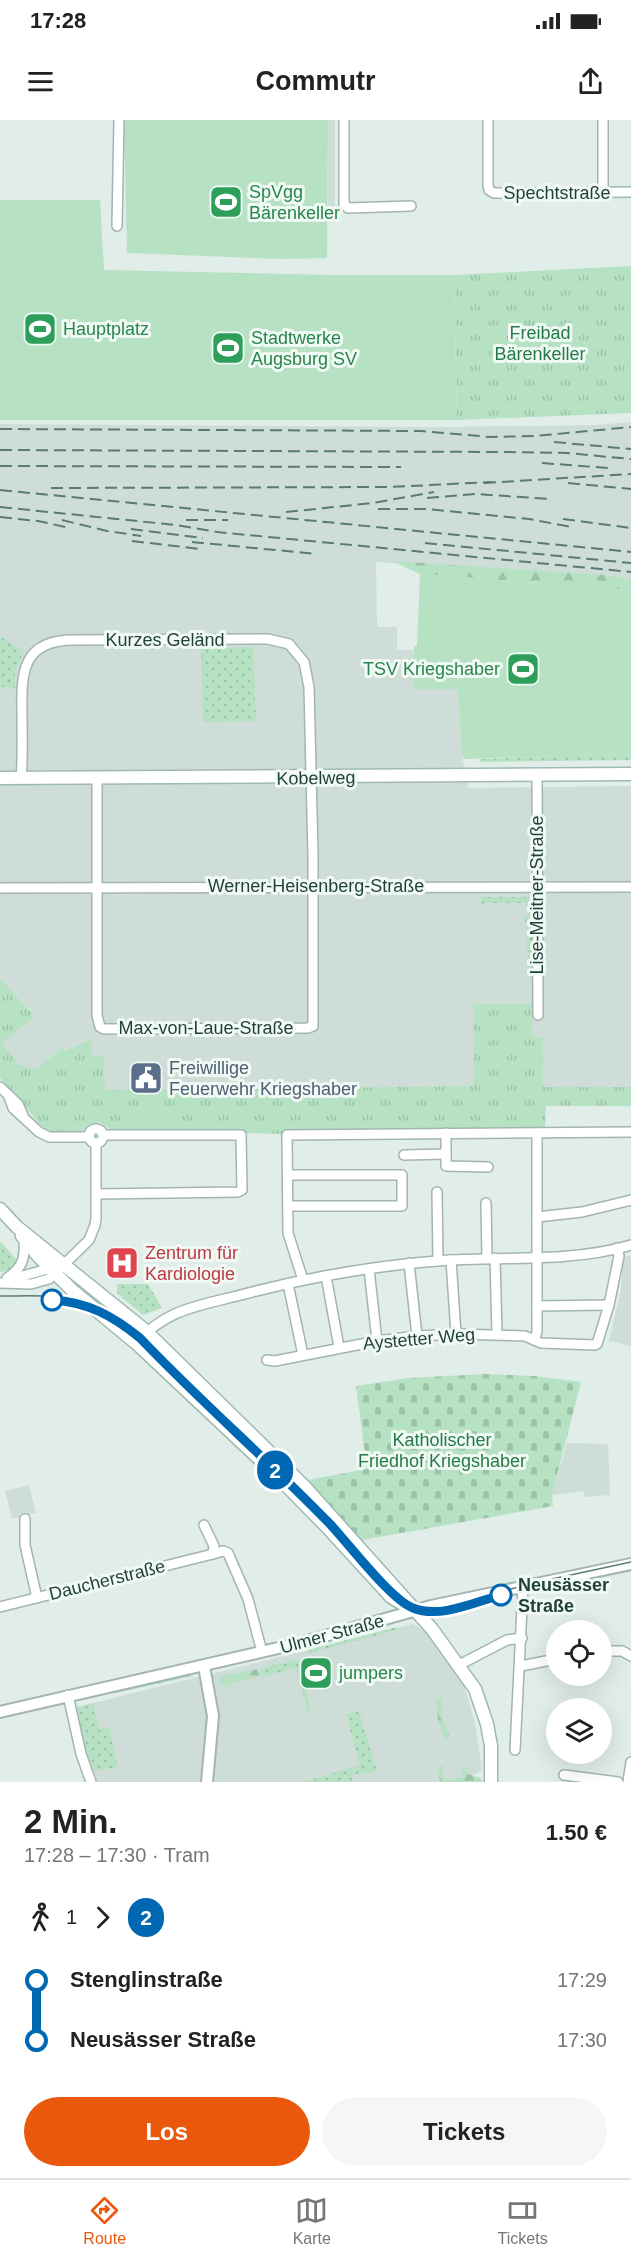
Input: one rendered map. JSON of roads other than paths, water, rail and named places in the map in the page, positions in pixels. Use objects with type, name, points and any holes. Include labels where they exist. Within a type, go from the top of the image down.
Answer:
[{"type":"main road","name":"Kobelweg","points":[[0,778],[310,778],[631,774]]},
{"type":"main road","points":[[0,1209],[56,1269],[146,1331],[304,1486],[432,1629],[475,1689],[484,1711],[491,1746],[492,1782]]},
{"type":"main road","points":[[17,1227],[24,1240],[270,1470],[327,1527],[391,1597],[415,1612]]},
{"type":"street","points":[[117,226],[119,120]]},
{"type":"street","points":[[344,120],[344,204],[348,208],[411,206]]},
{"type":"street","name":"Spechtstraße","points":[[488,120],[488,185],[489,190],[494,193],[631,192]]},
{"type":"street","points":[[603,120],[603,192]]},
{"type":"street","name":"Kurzes Geländ","points":[[21,779],[21,685],[24,669],[31,656],[44,645],[64,640],[123,639],[268,639],[289,644],[304,662],[307,673],[310,778]]},
{"type":"street","name":"Lise-Meitner-Straße","points":[[537,774],[538,1015]]},
{"type":"street","name":"Max-von-Laue-Straße","points":[[97,779],[97,1015],[100,1027],[104,1029],[308,1028],[313,1026],[314,886],[310,778]]},
{"type":"street","name":"Werner-Heisenberg-Straße","points":[[0,888],[631,887]]},
{"type":"street","points":[[0,1087],[9,1096],[13,1108],[39,1132],[49,1137],[102,1141],[103,1135],[241,1135],[242,1190],[238,1192],[97,1194]]},
{"type":"street","points":[[303,1280],[288,1233],[287,1135],[631,1132]]},
{"type":"street","points":[[446,1133],[446,1166],[488,1167]]},
{"type":"street","points":[[534,1340],[537,1332],[537,1134]]},
{"type":"street","points":[[1,1282],[39,1283],[50,1279],[56,1269],[84,1246],[93,1233],[97,1194],[93,1140]]},
{"type":"street","points":[[404,1155],[446,1154]]},
{"type":"street","points":[[288,1175],[402,1175],[402,1206],[288,1206]]},
{"type":"street","points":[[437,1192],[438,1261]]},
{"type":"street","points":[[537,1217],[582,1212],[631,1200]]},
{"type":"street","points":[[486,1203],[497,1334]]},
{"type":"street","points":[[1,1282],[22,1265],[25,1256],[24,1240]]},
{"type":"street","points":[[136,1343],[146,1331],[166,1317],[191,1308],[303,1280],[409,1263],[590,1254],[631,1245]]},
{"type":"street","name":"Aystetter Weg","points":[[267,1360],[275,1361],[377,1341],[456,1334],[497,1334],[525,1336],[542,1343],[597,1344],[609,1305],[619,1256],[617,1248]]},
{"type":"street","points":[[451,1260],[456,1334]]},
{"type":"street","points":[[409,1263],[417,1336]]},
{"type":"street","points":[[369,1269],[377,1341]]},
{"type":"street","points":[[327,1276],[339,1347]]},
{"type":"street","points":[[288,1284],[303,1355]]},
{"type":"street","points":[[537,1306],[609,1305]]},
{"type":"street","points":[[25,1519],[25,1545],[37,1598]]},
{"type":"street","points":[[204,1525],[214,1546],[213,1554],[223,1551],[228,1553],[248,1599],[262,1652]]},
{"type":"street","name":"Daucherstraße","points":[[0,1607],[213,1554]]},
{"type":"street","name":"Ulmer Straße","points":[[0,1712],[262,1652],[431,1606],[631,1564]]},
{"type":"street","points":[[515,1750],[524,1587]]},
{"type":"street","points":[[459,1665],[507,1640],[522,1638]]},
{"type":"street","points":[[612,1651],[622,1651],[631,1656]]},
{"type":"street","points":[[521,1666],[546,1661]]},
{"type":"street","points":[[204,1666],[213,1716],[207,1782]]},
{"type":"street","points":[[68,1695],[81,1754],[91,1782]]},
{"type":"street","points":[[628,1782],[631,1762]]},
{"type":"street","points":[[564,1775],[618,1782]]},
{"type":"tram line","points":[[0,1296],[52,1296],[82,1301],[97,1306],[129,1324],[333,1521],[397,1594],[408,1603],[416,1606],[440,1607],[538,1582],[631,1562]]},
{"type":"tram line","name":"2","points":[[52,1300],[93,1308],[111,1317],[140,1338],[330,1524],[394,1595],[408,1606],[419,1611],[441,1611],[501,1595]]},
{"type":"railway","points":[[0,429],[421,431],[490,437],[535,436],[631,427]]},
{"type":"railway","points":[[554,442],[631,449]]},
{"type":"railway","points":[[0,450],[504,452],[567,453],[631,459]]},
{"type":"railway","points":[[542,463],[608,468]]},
{"type":"railway","points":[[0,466],[401,467]]},
{"type":"railway","points":[[484,483],[631,474]]},
{"type":"railway","points":[[51,488],[390,487],[492,482]]},
{"type":"railway","points":[[568,483],[631,489]]},
{"type":"railway","points":[[0,490],[631,552]]},
{"type":"railway","points":[[286,512],[373,503],[434,492]]},
{"type":"railway","points":[[427,498],[476,494],[549,499]]},
{"type":"railway","points":[[0,507],[176,525],[217,532],[631,572]]},
{"type":"railway","points":[[378,509],[427,509],[529,519],[572,527]]},
{"type":"railway","points":[[0,517],[38,521],[70,528]]},
{"type":"railway","points":[[563,519],[631,528]]},
{"type":"railway","points":[[62,520],[107,531],[141,536]]},
{"type":"railway","points":[[186,520],[228,520]]},
{"type":"railway","points":[[131,529],[203,538]]},
{"type":"railway","points":[[132,541],[200,549]]},
{"type":"railway","points":[[192,542],[317,554]]},
{"type":"railway","points":[[425,543],[631,563]]},
{"type":"place","name":"SpVgg Bärenkeller","points":[[226,202]]},
{"type":"place","name":"Hauptplatz","points":[[40,329]]},
{"type":"place","name":"Stadtwerke Augsburg SV","points":[[228,348]]},
{"type":"place","name":"TSV Kriegshaber","points":[[523,669]]},
{"type":"place","name":"Freiwillige Feuerwehr Kriegshaber","points":[[146,1078]]},
{"type":"place","name":"Zentrum für Kardiologie","points":[[122,1263]]},
{"type":"place","name":"Neusässer Straße","points":[[501,1595]]},
{"type":"place","name":"jumpers","points":[[316,1673]]},
{"type":"park label","name":"Freibad Bärenkeller","points":[[540,343]]},
{"type":"park label","name":"Katholischer Friedhof Kriegshaber","points":[[442,1450]]}]
